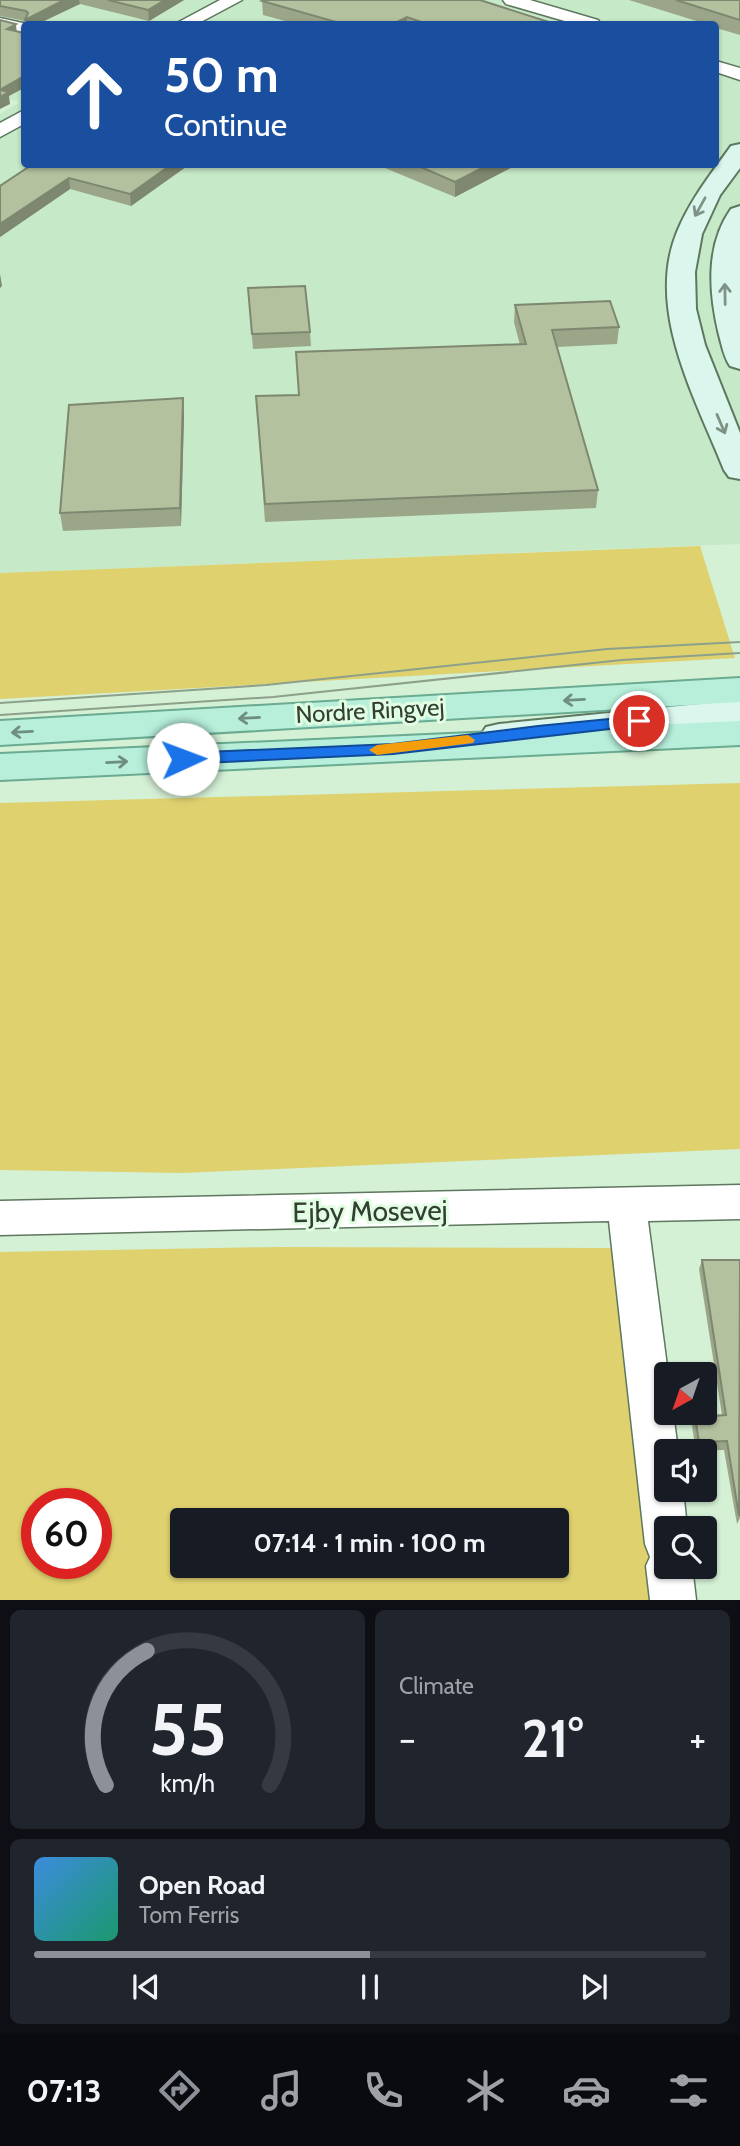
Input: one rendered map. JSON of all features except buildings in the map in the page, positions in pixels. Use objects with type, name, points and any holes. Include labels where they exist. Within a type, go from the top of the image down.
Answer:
[{"type":"main road","name":"Nordre Ringvej","points":[[0,733],[740,690]]},
{"type":"main road","name":"Nordre Ringvej","points":[[0,767],[740,733]]},
{"type":"street","points":[[190,21],[233,0]]},
{"type":"street","points":[[512,0],[582,21]]},
{"type":"street","points":[[0,23],[21,28]]},
{"type":"street","points":[[719,67],[740,74]]},
{"type":"street","points":[[0,131],[21,118]]},
{"type":"street","points":[[740,152],[714,182],[694,218],[683,257],[681,310],[692,358],[740,470]]},
{"type":"street","points":[[740,214],[735,222],[725,263],[726,309],[740,360]]},
{"type":"street","points":[[393,749],[538,731],[740,712]]},
{"type":"street","name":"Ejby Mosevej","points":[[0,1218],[740,1202]]},
{"type":"street","points":[[627,1206],[664,1516]]},
{"type":"street","points":[[671,1579],[673,1600]]},
{"type":"shaded area","points":[[0,0],[740,0],[740,544],[0,573],[0,114],[20,102],[0,96]]},
{"type":"shaded area","points":[[700,546],[735,658],[0,699],[0,573]]},
{"type":"shaded area","points":[[740,783],[740,1149],[182,1173],[0,1170],[0,803]]},
{"type":"shaded area","points":[[276,1247],[615,1248],[657,1600],[0,1600],[0,1252]]},
{"type":"tram line","points":[[0,703],[266,685],[607,649],[740,642]]},
{"type":"tram line","points":[[0,715],[273,697],[622,660],[740,653]]},
{"type":"slow traffic","points":[[377,750],[468,740]]},
{"type":"route","points":[[183,759],[393,749],[639,721]]}]
